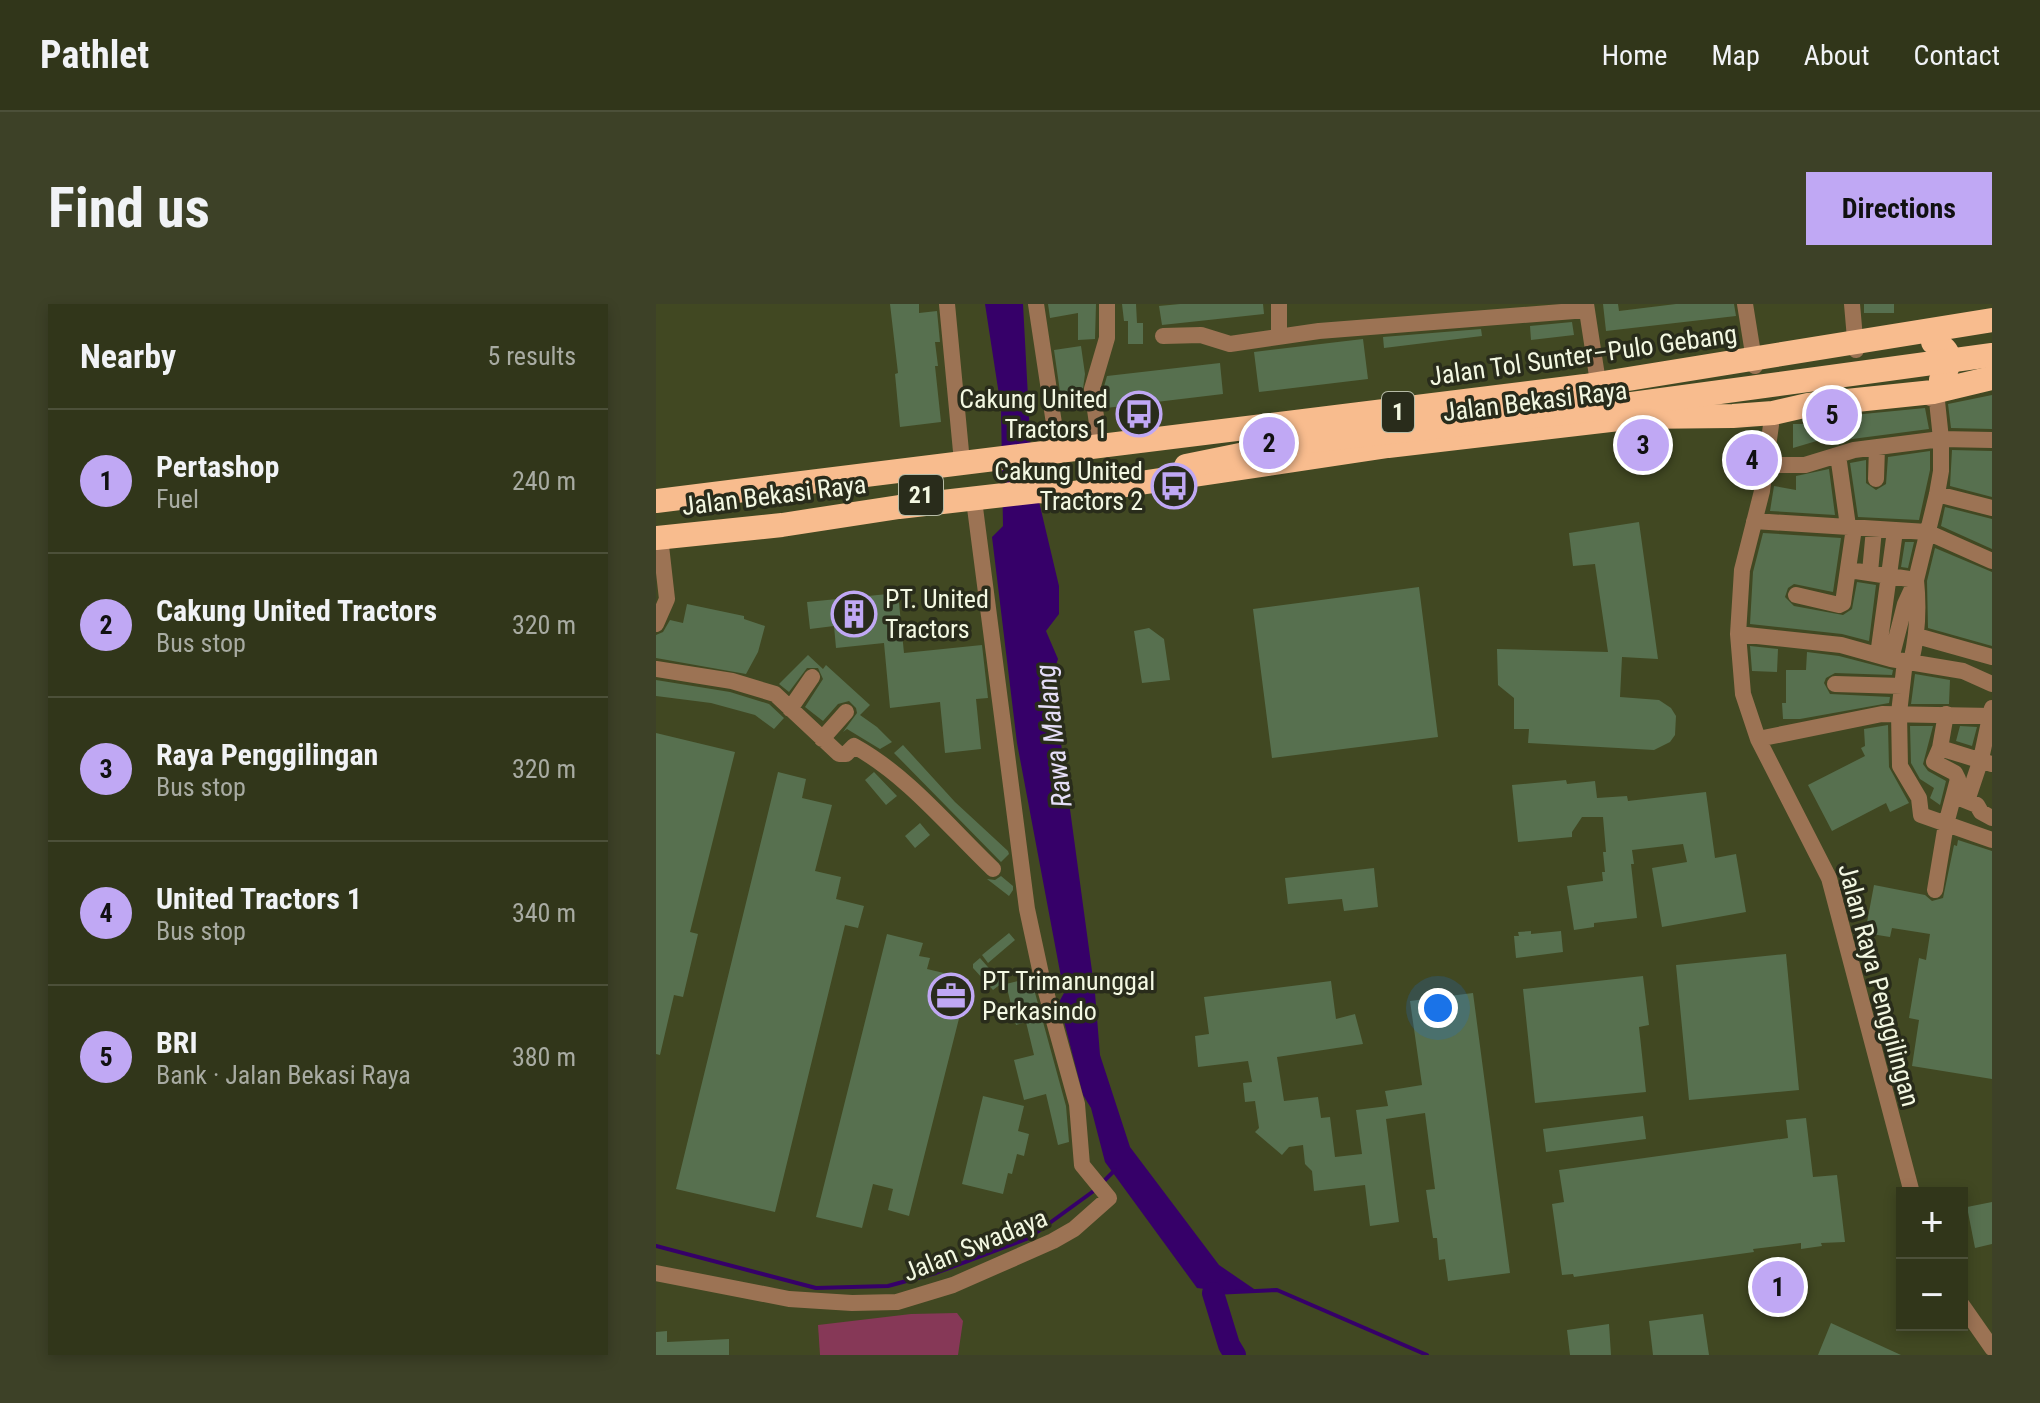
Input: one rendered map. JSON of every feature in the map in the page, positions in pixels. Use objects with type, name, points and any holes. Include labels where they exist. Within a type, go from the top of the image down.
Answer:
[{"type":"highway","name":"Jalan Tol Sunter–Pulo Gebang","points":[[656,498],[1512,395],[1665,374],[1992,320]]},
{"type":"highway","name":"Jalan Bekasi Raya","points":[[656,498],[1048,447],[1755,368],[1992,333]]},
{"type":"highway","points":[[1665,374],[1726,373],[1992,333]]},
{"type":"highway","points":[[1926,392],[1947,370],[1949,359],[1943,346],[1933,342]]},
{"type":"highway","points":[[1186,466],[1308,441],[1580,411],[1992,355]]},
{"type":"highway","points":[[1186,466],[1596,419],[1992,367]]},
{"type":"highway","name":"Jalan Bekasi Raya","points":[[657,532],[782,525],[899,507],[1039,491],[1066,494],[1374,448],[1636,417],[1773,413],[1808,405],[1926,392],[1992,378]]},
{"type":"highway","points":[[1600,384],[1612,420]]},
{"type":"highway","points":[[1733,416],[1750,417],[1771,425],[1786,414],[1808,405]]},
{"type":"highway","name":"21","points":[[657,532],[1186,466]]},
{"type":"street","points":[[947,304],[982,458]]},
{"type":"street","points":[[1036,304],[1048,447]]},
{"type":"street","points":[[1099,437],[1092,389],[1107,338],[1107,304]]},
{"type":"street","points":[[1279,304],[1279,336]]},
{"type":"street","points":[[1745,304],[1755,368]]},
{"type":"street","points":[[1852,304],[1856,353]]},
{"type":"street","points":[[1163,336],[1201,335],[1230,344],[1279,336],[1587,307],[1600,384]]},
{"type":"street","name":"Jalan Bekasi Raya","points":[[1048,447],[1099,437],[1600,384]]},
{"type":"street","points":[[1896,659],[1905,604],[1916,580],[1941,471],[1937,401],[1926,392]]},
{"type":"street","name":"Jalan Raya Penggilingan","points":[[1771,425],[1767,465],[1742,570],[1738,634],[1743,694],[1758,739],[1829,878],[1910,1187]]},
{"type":"street","points":[[1767,465],[1805,465],[1877,447],[1941,439],[1992,440]]},
{"type":"street","points":[[1876,479],[1877,447]]},
{"type":"street","points":[[1796,595],[1839,605],[1843,603],[1849,570],[1851,527],[1838,455]]},
{"type":"street","points":[[1937,494],[1992,508]]},
{"type":"street","name":"Jalan Swadaya","points":[[656,1273],[789,1299],[897,1302],[953,1285],[1053,1241],[1074,1229],[1107,1195],[1082,1165],[1077,1104],[1041,974],[1027,909],[979,538],[981,498]]},
{"type":"street","points":[[1754,521],[1927,532],[1992,561]]},
{"type":"street","points":[[1870,572],[1874,529]]},
{"type":"street","points":[[1895,531],[1889,577],[1896,659],[1902,686],[1900,766],[1919,798],[1921,815],[1992,840]]},
{"type":"street","points":[[656,624],[667,599],[657,532]]},
{"type":"street","points":[[1849,570],[1916,580]]},
{"type":"street","points":[[1896,659],[1917,636],[1920,603],[1916,580]]},
{"type":"street","points":[[1738,634],[1841,645],[1963,671],[1992,684]]},
{"type":"street","points":[[1917,636],[1992,657]]},
{"type":"street","points":[[656,669],[732,681],[775,694],[842,755],[851,747],[857,747],[885,767],[993,869]]},
{"type":"street","points":[[790,709],[812,677]]},
{"type":"street","points":[[1835,684],[1902,686]]},
{"type":"street","points":[[822,739],[846,712]]},
{"type":"street","points":[[1758,739],[1899,713],[1991,713],[1986,761],[1946,824],[1935,890]]},
{"type":"street","points":[[1946,714],[1940,748],[1934,762],[1957,776],[1960,799]]},
{"type":"street","points":[[1940,748],[1986,761]]},
{"type":"street","points":[[1960,799],[1977,805],[1981,812],[1992,818]]},
{"type":"street","points":[[1968,1314],[1992,1348]]},
{"type":"shaded area","points":[[957,1313],[963,1321],[958,1355],[820,1355],[818,1325],[911,1314]]},
{"type":"water","name":"Rawa Malang","points":[[985,304],[1023,304],[1032,472],[1059,586],[1059,614],[1046,631],[1058,659],[1052,677],[1095,993],[1100,1055],[1130,1147],[1219,1265],[1257,1291],[1228,1292],[1197,1288],[1105,1162],[1091,1108],[1083,1095],[1059,1002],[1064,993],[1017,743],[992,537],[1003,526],[1001,408]]},
{"type":"building","points":[[890,304],[919,304],[919,313],[937,311],[940,342],[935,342],[938,366],[935,366],[941,422],[900,427]]},
{"type":"building","points":[[1048,304],[1096,304],[1095,339],[1078,340],[1078,313],[1050,318]]},
{"type":"building","points":[[1122,304],[1136,304],[1137,323],[1143,323],[1143,344],[1128,344],[1128,321],[1124,321]]},
{"type":"building","points":[[1263,304],[1264,314],[1162,325],[1159,306]]},
{"type":"building","points":[[1603,304],[1618,304],[1619,311],[1676,304],[1734,304],[1736,316],[1606,331]]},
{"type":"building","points":[[1864,304],[1894,304],[1894,313],[1864,313]]},
{"type":"building","points":[[1572,322],[1574,335],[1531,340],[1530,326]]},
{"type":"building","points":[[1481,329],[1482,336],[1384,348],[1383,337]]},
{"type":"building","points":[[1363,339],[1368,379],[1259,392],[1254,352]]},
{"type":"building","points":[[1081,346],[1085,374],[1082,396],[1061,399],[1054,350]]},
{"type":"building","points":[[1220,363],[1223,394],[1106,408],[1103,390],[1107,376]]},
{"type":"building","points":[[1992,395],[1992,429],[1951,428],[1948,404]]},
{"type":"building","points":[[1925,408],[1929,429],[1852,439],[1832,445],[1830,437],[1793,448],[1793,424]]},
{"type":"building","points":[[1952,450],[1992,451],[1992,497],[1950,486]]},
{"type":"building","points":[[1930,451],[1930,470],[1919,520],[1858,517],[1850,463],[1866,460],[1866,483],[1876,490],[1886,484],[1888,457]]},
{"type":"building","points":[[1829,469],[1835,515],[1770,511],[1774,486],[1796,490],[1796,476]]},
{"type":"building","points":[[1945,507],[1992,519],[1992,549],[1941,526]]},
{"type":"building","points":[[1639,522],[1658,659],[1622,657],[1620,697],[1659,700],[1671,708],[1676,716],[1675,735],[1670,742],[1654,750],[1528,743],[1529,729],[1514,729],[1514,698],[1498,685],[1497,649],[1608,652],[1595,564],[1573,566],[1569,533]]},
{"type":"building","points":[[1763,533],[1841,538],[1833,592],[1794,584],[1788,588],[1785,597],[1794,606],[1843,615],[1852,609],[1857,582],[1876,585],[1869,641],[1842,634],[1750,624],[1753,572]]},
{"type":"building","points":[[1905,542],[1914,542],[1908,568],[1901,567]]},
{"type":"building","points":[[1935,548],[1992,572],[1992,646],[1928,628],[1927,581]]},
{"type":"building","points":[[1419,587],[1438,737],[1272,758],[1253,609]]},
{"type":"building","points":[[898,593],[904,653],[982,645],[988,698],[976,699],[981,749],[945,753],[940,702],[890,708],[884,643],[836,648],[834,626],[810,629],[807,602]]},
{"type":"building","points":[[687,604],[744,616],[744,619],[765,626],[758,652],[746,674],[656,658],[656,635],[663,632],[670,620],[683,623]]},
{"type":"building","points":[[1149,628],[1164,639],[1170,680],[1142,683],[1134,631]]},
{"type":"building","points":[[1750,646],[1778,649],[1777,672],[1752,671]]},
{"type":"building","points":[[1807,652],[1839,656],[1893,670],[1892,675],[1835,673],[1824,683],[1830,694],[1890,697],[1889,703],[1800,719],[1783,719],[1786,670],[1806,670]]},
{"type":"building","points":[[808,655],[823,669],[826,665],[870,705],[860,715],[892,742],[880,749],[847,729],[843,732],[857,713],[849,701],[838,704],[823,721],[805,707],[823,679],[818,668],[807,668],[789,692],[779,684]]},
{"type":"building","points":[[1915,674],[1950,680],[1949,704],[1911,704]]},
{"type":"building","points":[[656,680],[730,692],[769,704],[784,718],[774,729],[755,715],[711,703],[656,696]]},
{"type":"building","points":[[1888,725],[1889,767],[1909,803],[1890,812],[1886,803],[1832,831],[1808,785],[1865,756],[1861,748],[1865,746],[1864,729]]},
{"type":"building","points":[[1910,726],[1933,726],[1923,764],[1928,771],[1946,781],[1940,805],[1930,798],[1934,788],[1920,779],[1911,763]]},
{"type":"building","points":[[1960,726],[1977,727],[1972,746],[1956,741]]},
{"type":"building","points":[[656,733],[735,752],[690,932],[698,934],[683,997],[674,995],[660,1055],[656,1054]]},
{"type":"building","points":[[903,745],[955,802],[1008,851],[1009,854],[1001,862],[894,753]]},
{"type":"building","points":[[778,772],[806,779],[802,798],[832,805],[815,871],[841,877],[836,899],[864,906],[858,928],[845,925],[775,1212],[676,1189]]},
{"type":"building","points":[[874,772],[897,796],[886,805],[865,780]]},
{"type":"building","points":[[1566,780],[1567,784],[1595,781],[1597,798],[1627,796],[1628,801],[1706,792],[1715,858],[1736,854],[1746,912],[1662,927],[1652,868],[1687,862],[1683,844],[1632,850],[1637,918],[1594,923],[1594,927],[1574,930],[1567,886],[1603,881],[1603,852],[1606,852],[1603,817],[1582,817],[1572,837],[1518,842],[1512,785]]},
{"type":"building","points":[[920,823],[930,835],[915,848],[905,836]]},
{"type":"building","points":[[1958,840],[1992,851],[1992,1079],[1912,1066],[1919,1020],[1909,1018],[1919,958],[1926,960],[1930,934],[1892,928],[1890,937],[1865,933],[1874,885],[1925,895],[1932,901],[1943,898],[1954,845],[1957,846]]},
{"type":"building","points":[[1374,868],[1378,907],[1344,911],[1342,899],[1288,904],[1285,878]]},
{"type":"building","points":[[1001,876],[1013,886],[1009,896],[987,879],[995,880]]},
{"type":"building","points":[[1531,931],[1531,934],[1561,931],[1563,952],[1516,958],[1514,936],[1519,936],[1518,932]]},
{"type":"building","points":[[1009,933],[1015,940],[988,963],[982,955]]},
{"type":"building","points":[[887,934],[923,943],[919,956],[930,958],[927,969],[969,979],[909,1216],[888,1210],[893,1189],[873,1184],[862,1228],[816,1217]]},
{"type":"building","points":[[1786,954],[1799,1090],[1689,1100],[1676,965]]},
{"type":"building","points":[[980,958],[1002,983],[993,990],[973,968]]},
{"type":"building","points":[[1643,976],[1649,1025],[1639,1027],[1646,1092],[1535,1103],[1523,989]]},
{"type":"building","points":[[1031,978],[1066,1106],[1069,1142],[1058,1145],[1046,1094],[1024,1100],[1014,1060],[1034,1055],[1026,1022],[1016,1025],[1006,984]]},
{"type":"building","points":[[1331,981],[1336,1019],[1355,1014],[1363,1044],[1277,1057],[1284,1101],[1318,1097],[1321,1118],[1330,1117],[1335,1157],[1362,1154],[1356,1110],[1388,1106],[1385,1091],[1422,1085],[1410,1001],[1473,993],[1510,1273],[1448,1281],[1445,1259],[1439,1260],[1437,1238],[1433,1238],[1426,1190],[1435,1189],[1425,1113],[1386,1119],[1399,1222],[1370,1226],[1365,1185],[1314,1191],[1312,1171],[1305,1164],[1303,1145],[1289,1147],[1282,1155],[1255,1132],[1259,1128],[1255,1101],[1245,1102],[1243,1083],[1252,1082],[1248,1061],[1198,1067],[1195,1036],[1209,1034],[1204,997]]},
{"type":"building","points":[[983,1096],[1024,1106],[1018,1131],[1029,1134],[1024,1156],[1017,1154],[1003,1194],[962,1184]]},
{"type":"building","points":[[1643,1116],[1646,1139],[1546,1152],[1543,1129]]},
{"type":"building","points":[[1806,1118],[1813,1177],[1837,1175],[1845,1242],[1821,1243],[1822,1246],[1801,1249],[1801,1243],[1574,1277],[1573,1274],[1562,1275],[1552,1204],[1564,1202],[1559,1170],[1788,1138],[1786,1120]]},
{"type":"building","points":[[1992,1202],[1992,1244],[1975,1248],[1968,1207]]},
{"type":"building","points":[[1801,1275],[1803,1297],[1760,1302],[1758,1280]]},
{"type":"building","points":[[1703,1314],[1709,1355],[1653,1355],[1649,1321]]},
{"type":"building","points":[[1831,1323],[1901,1355],[1818,1355]]},
{"type":"building","points":[[1609,1324],[1611,1355],[1570,1355],[1567,1330]]},
{"type":"building","points":[[667,1331],[667,1342],[729,1339],[729,1355],[656,1355],[656,1332]]},
{"type":"waterway","points":[[1101,1184],[1115,1170]]},
{"type":"waterway","points":[[656,1246],[816,1288],[888,1286],[936,1273],[1029,1238],[1095,1190]]},
{"type":"waterway","points":[[1209,1287],[1213,1293],[1277,1290],[1427,1355]]},
{"type":"waterway","points":[[1213,1293],[1235,1355]]},
{"type":"place","name":"Cakung United Tractors 1","points":[[1139,414]]},
{"type":"place","name":"BRI","points":[[1832,415]]},
{"type":"place","name":"Cakung United Tractors","points":[[1269,443]]},
{"type":"place","name":"Raya Penggilingan","points":[[1643,445]]},
{"type":"place","name":"United Tractors 1","points":[[1752,460]]},
{"type":"place","name":"Cakung United Tractors 2","points":[[1174,486]]},
{"type":"place","name":"PT. United Tractors","points":[[854,614]]},
{"type":"place","name":"PT Trimanunggal Perkasindo","points":[[951,996]]},
{"type":"place","name":"Pertashop","points":[[1778,1287]]}]
